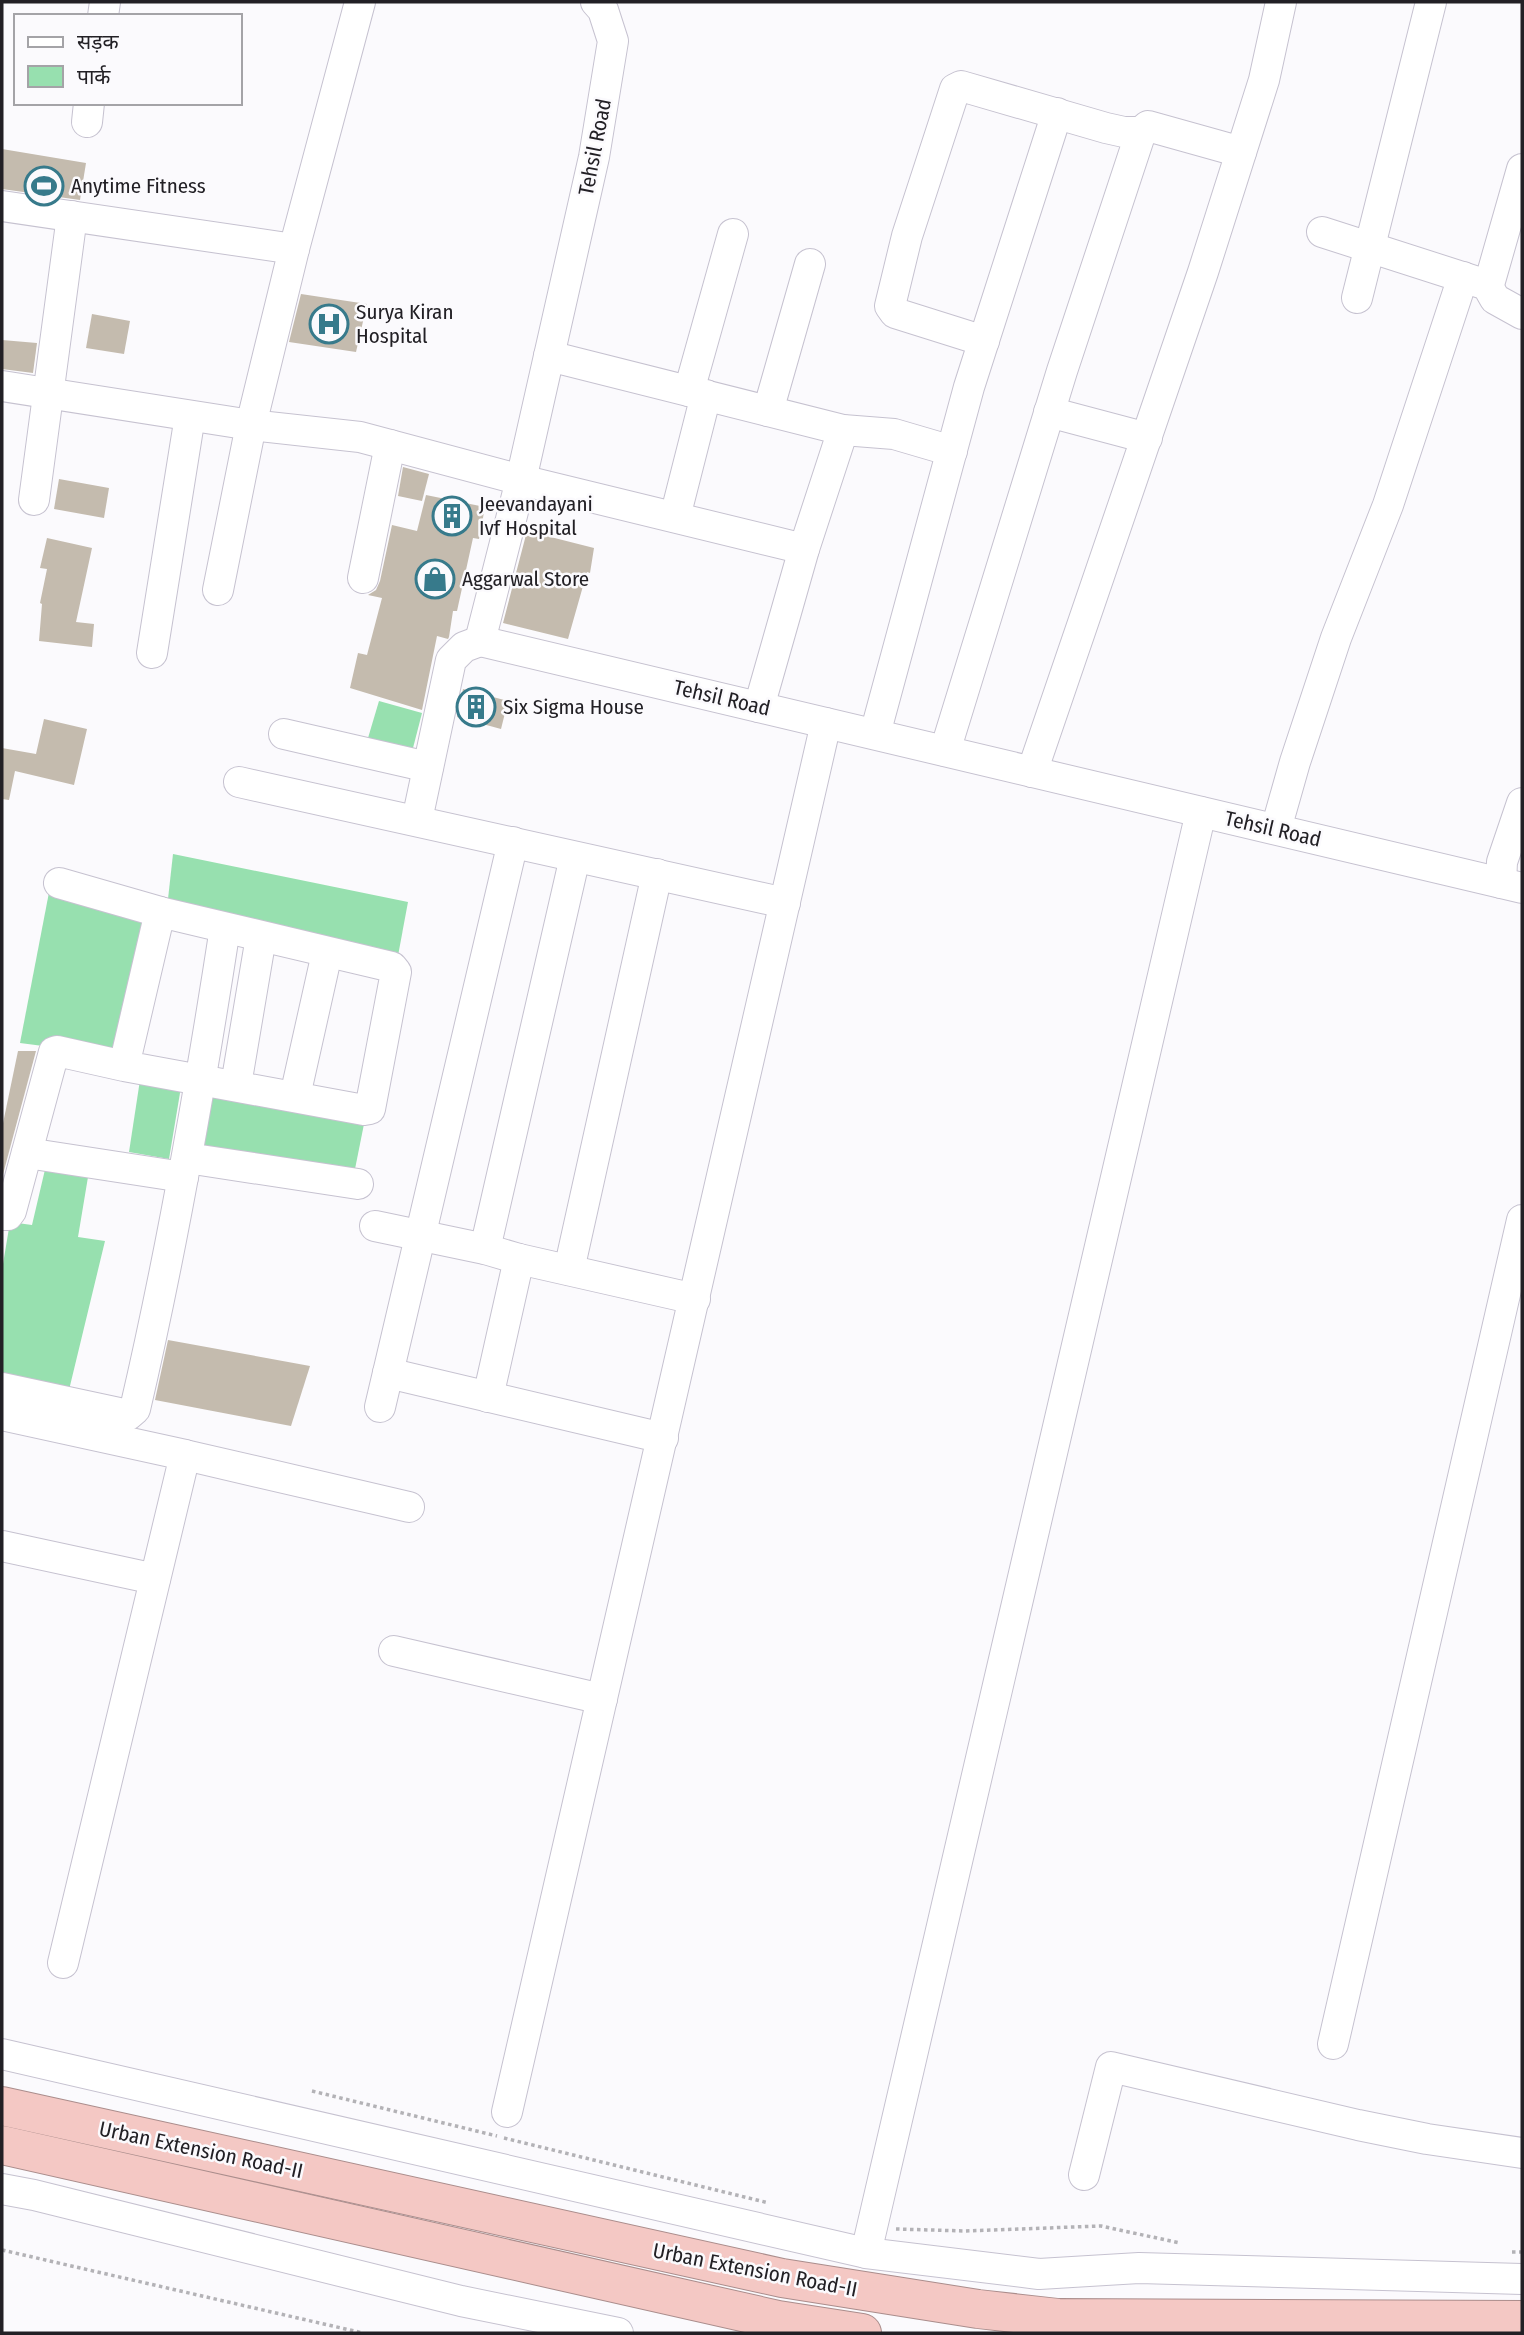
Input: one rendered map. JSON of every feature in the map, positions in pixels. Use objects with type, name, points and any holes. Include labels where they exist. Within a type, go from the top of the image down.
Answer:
[{"type":"highway","name":"Urban Extension Road-II","points":[[2,2106],[782,2278],[978,2309],[1058,2318],[1522,2320]]},
{"type":"highway","name":"Urban Extension Road-II","points":[[2,2146],[778,2320],[862,2333]]},
{"type":"street","points":[[218,590],[251,425],[294,249],[360,2]]},
{"type":"street","name":"Tehsil Road","points":[[596,2],[603,10],[613,41],[594,157],[521,480],[480,641],[1512,885]]},
{"type":"street","points":[[1032,772],[1147,438],[1241,152],[1264,80],[1281,2]]},
{"type":"street","points":[[1357,298],[1431,2]]},
{"type":"street","points":[[984,341],[895,313],[890,306],[906,236],[958,86],[1124,132],[1141,132],[1148,127],[1241,152]]},
{"type":"street","points":[[875,734],[984,341],[1057,113]]},
{"type":"street","points":[[945,751],[1049,412],[1141,132]]},
{"type":"street","points":[[1322,232],[1475,281],[1490,281],[1522,169]]},
{"type":"street","points":[[2,206],[294,249]]},
{"type":"street","points":[[34,500],[72,216]]},
{"type":"street","points":[[675,517],[697,393],[733,234]]},
{"type":"street","points":[[768,411],[810,264]]},
{"type":"street","points":[[1475,281],[1495,299],[1522,314]]},
{"type":"street","points":[[1276,829],[1336,638],[1475,281]]},
{"type":"street","points":[[549,356],[843,429],[894,434],[952,451]]},
{"type":"street","points":[[2,386],[251,425],[359,437],[521,480],[804,549]]},
{"type":"street","points":[[1049,412],[1147,438]]},
{"type":"street","points":[[152,653],[190,416]]},
{"type":"street","points":[[760,707],[804,549],[843,429]]},
{"type":"street","points":[[363,578],[390,445]]},
{"type":"street","points":[[417,820],[451,660],[464,647],[480,641]]},
{"type":"street","points":[[507,2112],[826,723]]},
{"type":"street","points":[[284,734],[428,767]]},
{"type":"street","points":[[239,782],[785,902]]},
{"type":"street","points":[[1512,885],[1502,862],[1522,803]]},
{"type":"street","points":[[868,2241],[1202,812]]},
{"type":"street","points":[[380,1407],[513,842]]},
{"type":"street","points":[[485,1249],[575,857]]},
{"type":"street","points":[[569,1270],[657,874]]},
{"type":"street","points":[[2,1215],[10,1214],[54,1052],[370,1109],[396,972],[391,967],[159,912],[59,883]]},
{"type":"street","points":[[124,1066],[159,912]]},
{"type":"street","points":[[2,1388],[128,1415],[135,1409],[155,1327],[185,1168],[225,928]]},
{"type":"street","points":[[236,1086],[261,937]]},
{"type":"street","points":[[295,1096],[327,953]]},
{"type":"street","points":[[27,1153],[358,1184]]},
{"type":"street","points":[[1334,2044],[1522,1220]]},
{"type":"street","points":[[374,1226],[485,1249],[695,1299]]},
{"type":"street","points":[[488,1396],[519,1259]]},
{"type":"street","points":[[388,1373],[663,1438]]},
{"type":"street","points":[[2,1415],[409,1507]]},
{"type":"street","points":[[63,1963],[185,1455]]},
{"type":"street","points":[[2,1546],[155,1579]]},
{"type":"street","points":[[394,1651],[602,1699]]},
{"type":"street","points":[[2,2054],[868,2241],[1040,2274],[1139,2269],[1522,2279]]},
{"type":"street","points":[[1084,2175],[1111,2067],[1358,2125],[1522,2153]]},
{"type":"street","points":[[2,2189],[461,2301],[618,2333]]},
{"type":"path","points":[[312,2091],[779,2206]]},
{"type":"path","points":[[868,2241],[965,2231],[1101,2226],[1185,2244]]},
{"type":"path","points":[[2,2250],[363,2333]]},
{"type":"path","points":[[1509,2252],[1522,2252]]},
{"type":"green space","points":[[379,701],[422,713],[413,748],[368,738]]},
{"type":"green space","points":[[173,854],[408,902],[397,961],[167,908]]},
{"type":"green space","points":[[51,882],[161,904],[128,1057],[20,1043]]},
{"type":"green space","points":[[140,1080],[181,1087],[169,1159],[129,1152]]},
{"type":"green space","points":[[211,1085],[366,1114],[354,1174],[198,1150]]},
{"type":"green space","points":[[47,1161],[89,1171],[78,1237],[105,1241],[69,1390],[2,1375],[2,1270],[10,1222],[32,1225]]},
{"type":"building","points":[[2,149],[86,163],[80,200],[2,189]]},
{"type":"building","points":[[301,294],[367,304],[356,352],[289,342]]},
{"type":"building","points":[[92,314],[130,321],[124,354],[86,348]]},
{"type":"building","points":[[2,340],[37,343],[33,373],[2,369]]},
{"type":"building","points":[[403,467],[429,474],[422,501],[398,496]]},
{"type":"building","points":[[59,479],[109,488],[104,518],[54,509]]},
{"type":"building","points":[[426,495],[485,507],[479,539],[473,538],[457,611],[453,611],[449,637],[437,636],[422,710],[350,688],[358,653],[367,655],[382,598],[368,595],[376,590],[380,581],[392,525],[417,531]]},
{"type":"building","points":[[527,531],[594,548],[590,573],[587,572],[568,639],[503,623]]},
{"type":"building","points":[[47,538],[92,548],[76,622],[94,624],[92,647],[39,641],[40,603],[47,569],[40,568]]},
{"type":"building","name":"Six Sigma House","points":[[463,689],[508,701],[501,729],[457,717]]},
{"type":"building","points":[[44,719],[87,729],[74,785],[15,771],[9,800],[2,799],[2,748],[36,754]]},
{"type":"building","points":[[18,1051],[36,1051],[2,1178],[2,1128]]},
{"type":"building","points":[[168,1340],[310,1366],[291,1426],[155,1400]]},
{"type":"place","name":"Anytime Fitness","points":[[44,186]]},
{"type":"place","name":"Surya Kiran Hospital","points":[[329,324]]},
{"type":"place","name":"Jeevandayani Ivf Hospital","points":[[452,516]]},
{"type":"place","name":"Aggarwal Store","points":[[435,579]]},
{"type":"place","name":"Six Sigma House","points":[[476,707]]}]
